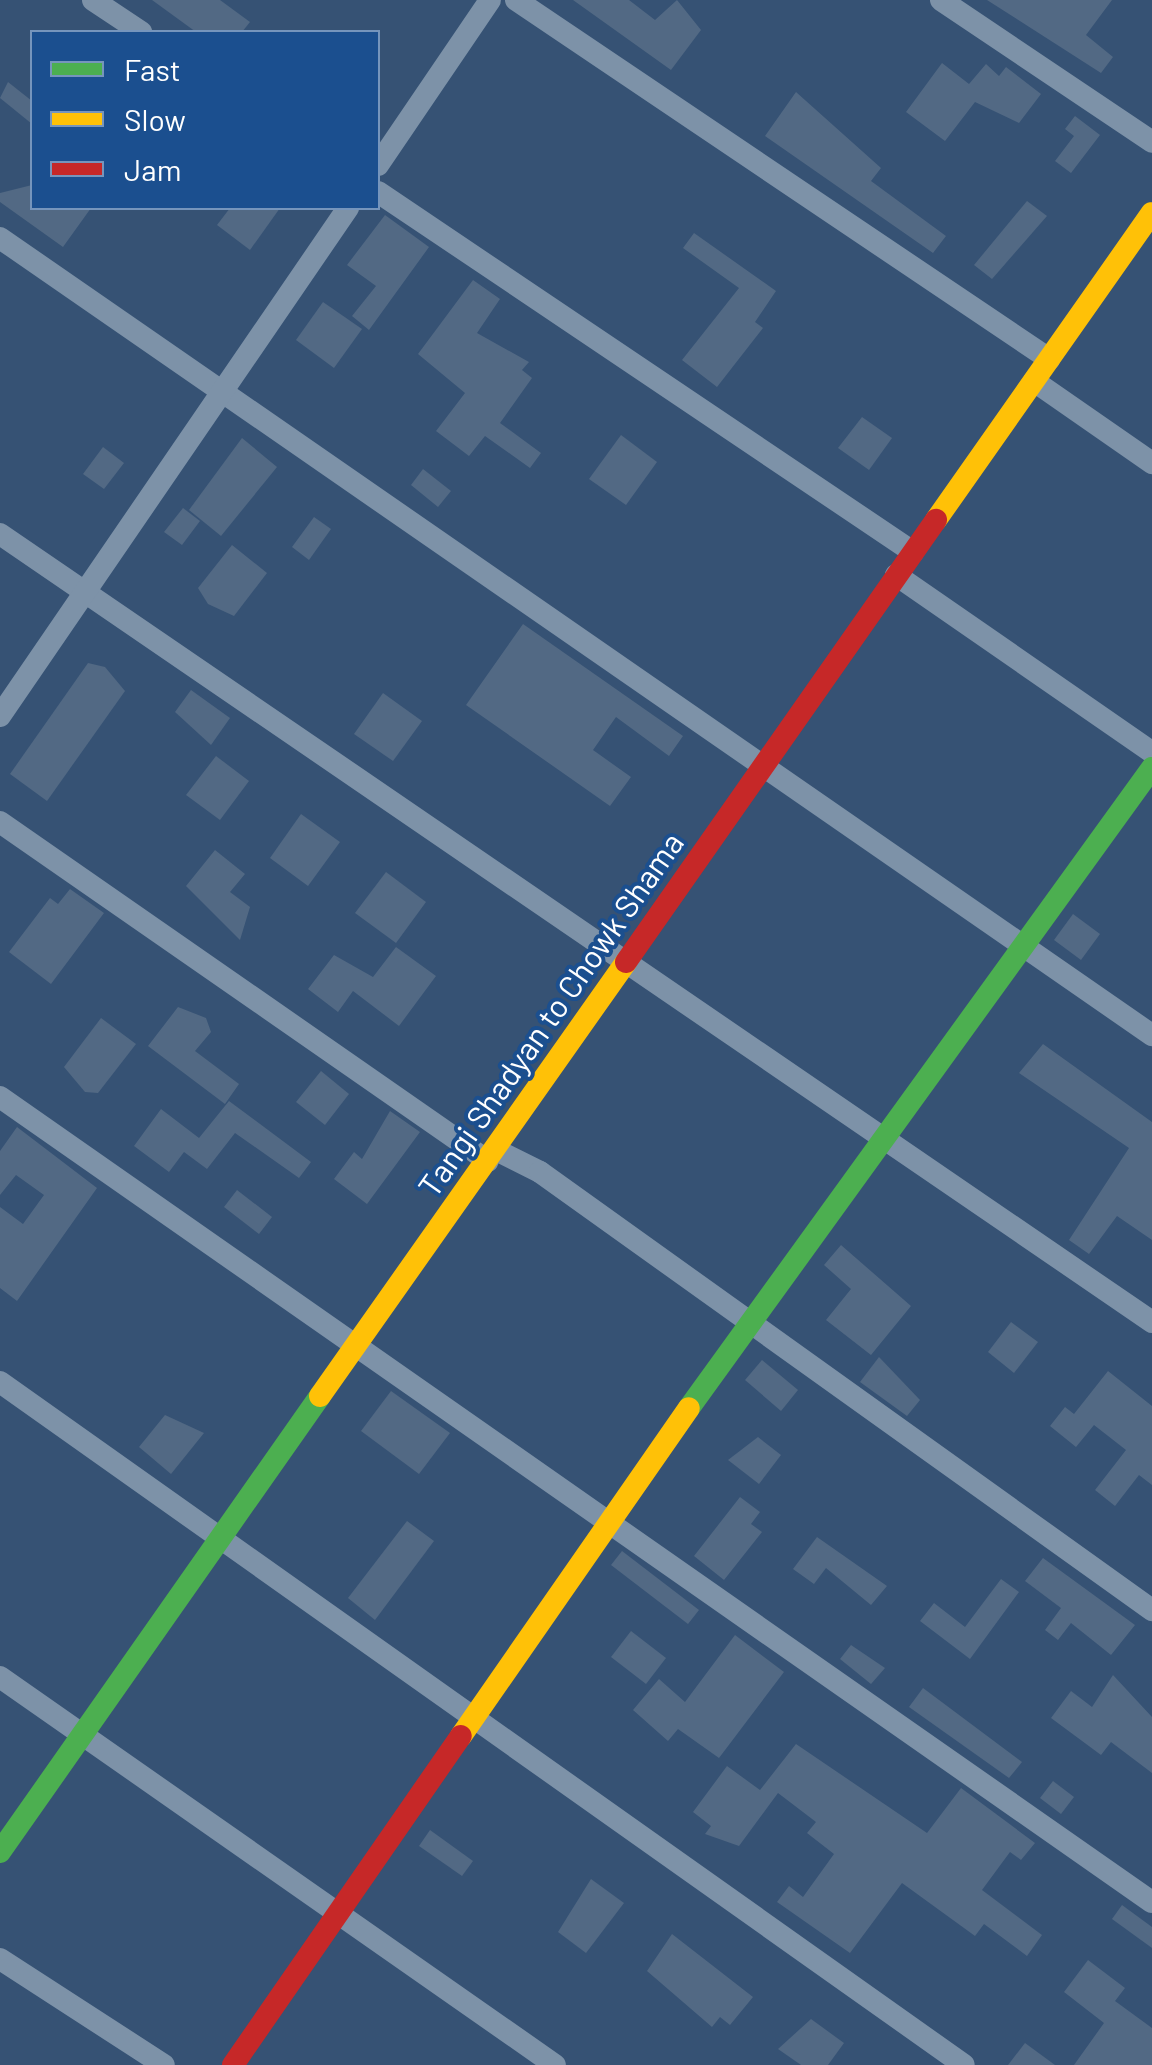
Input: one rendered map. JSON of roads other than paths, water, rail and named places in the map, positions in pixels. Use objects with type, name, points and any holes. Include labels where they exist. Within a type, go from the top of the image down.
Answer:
[{"type":"main road","name":"Tangi Shadyan to Chowk Shama","points":[[0,1852],[1152,213]]},
{"type":"main road","points":[[233,2065],[468,1716],[612,1527],[748,1321],[1028,948],[1152,768]]},
{"type":"street","points":[[93,0],[138,30]]},
{"type":"street","points":[[380,161],[490,0]]},
{"type":"street","points":[[516,0],[1049,359]]},
{"type":"street","points":[[941,0],[1152,142]]},
{"type":"street","points":[[380,193],[912,552]]},
{"type":"street","points":[[0,716],[347,210]]},
{"type":"street","points":[[0,238],[1152,1035]]},
{"type":"street","points":[[1034,381],[1152,463]]},
{"type":"street","points":[[0,534],[623,964],[888,1139],[1152,1322]]},
{"type":"street","points":[[896,575],[1152,752]]},
{"type":"street","points":[[0,822],[492,1156],[748,1321],[1152,1610]]},
{"type":"street","points":[[0,1097],[1152,1902]]},
{"type":"street","points":[[0,1382],[224,1536],[468,1716],[964,2065]]},
{"type":"street","points":[[0,1677],[554,2065]]},
{"type":"street","points":[[0,1958],[164,2065]]}]
